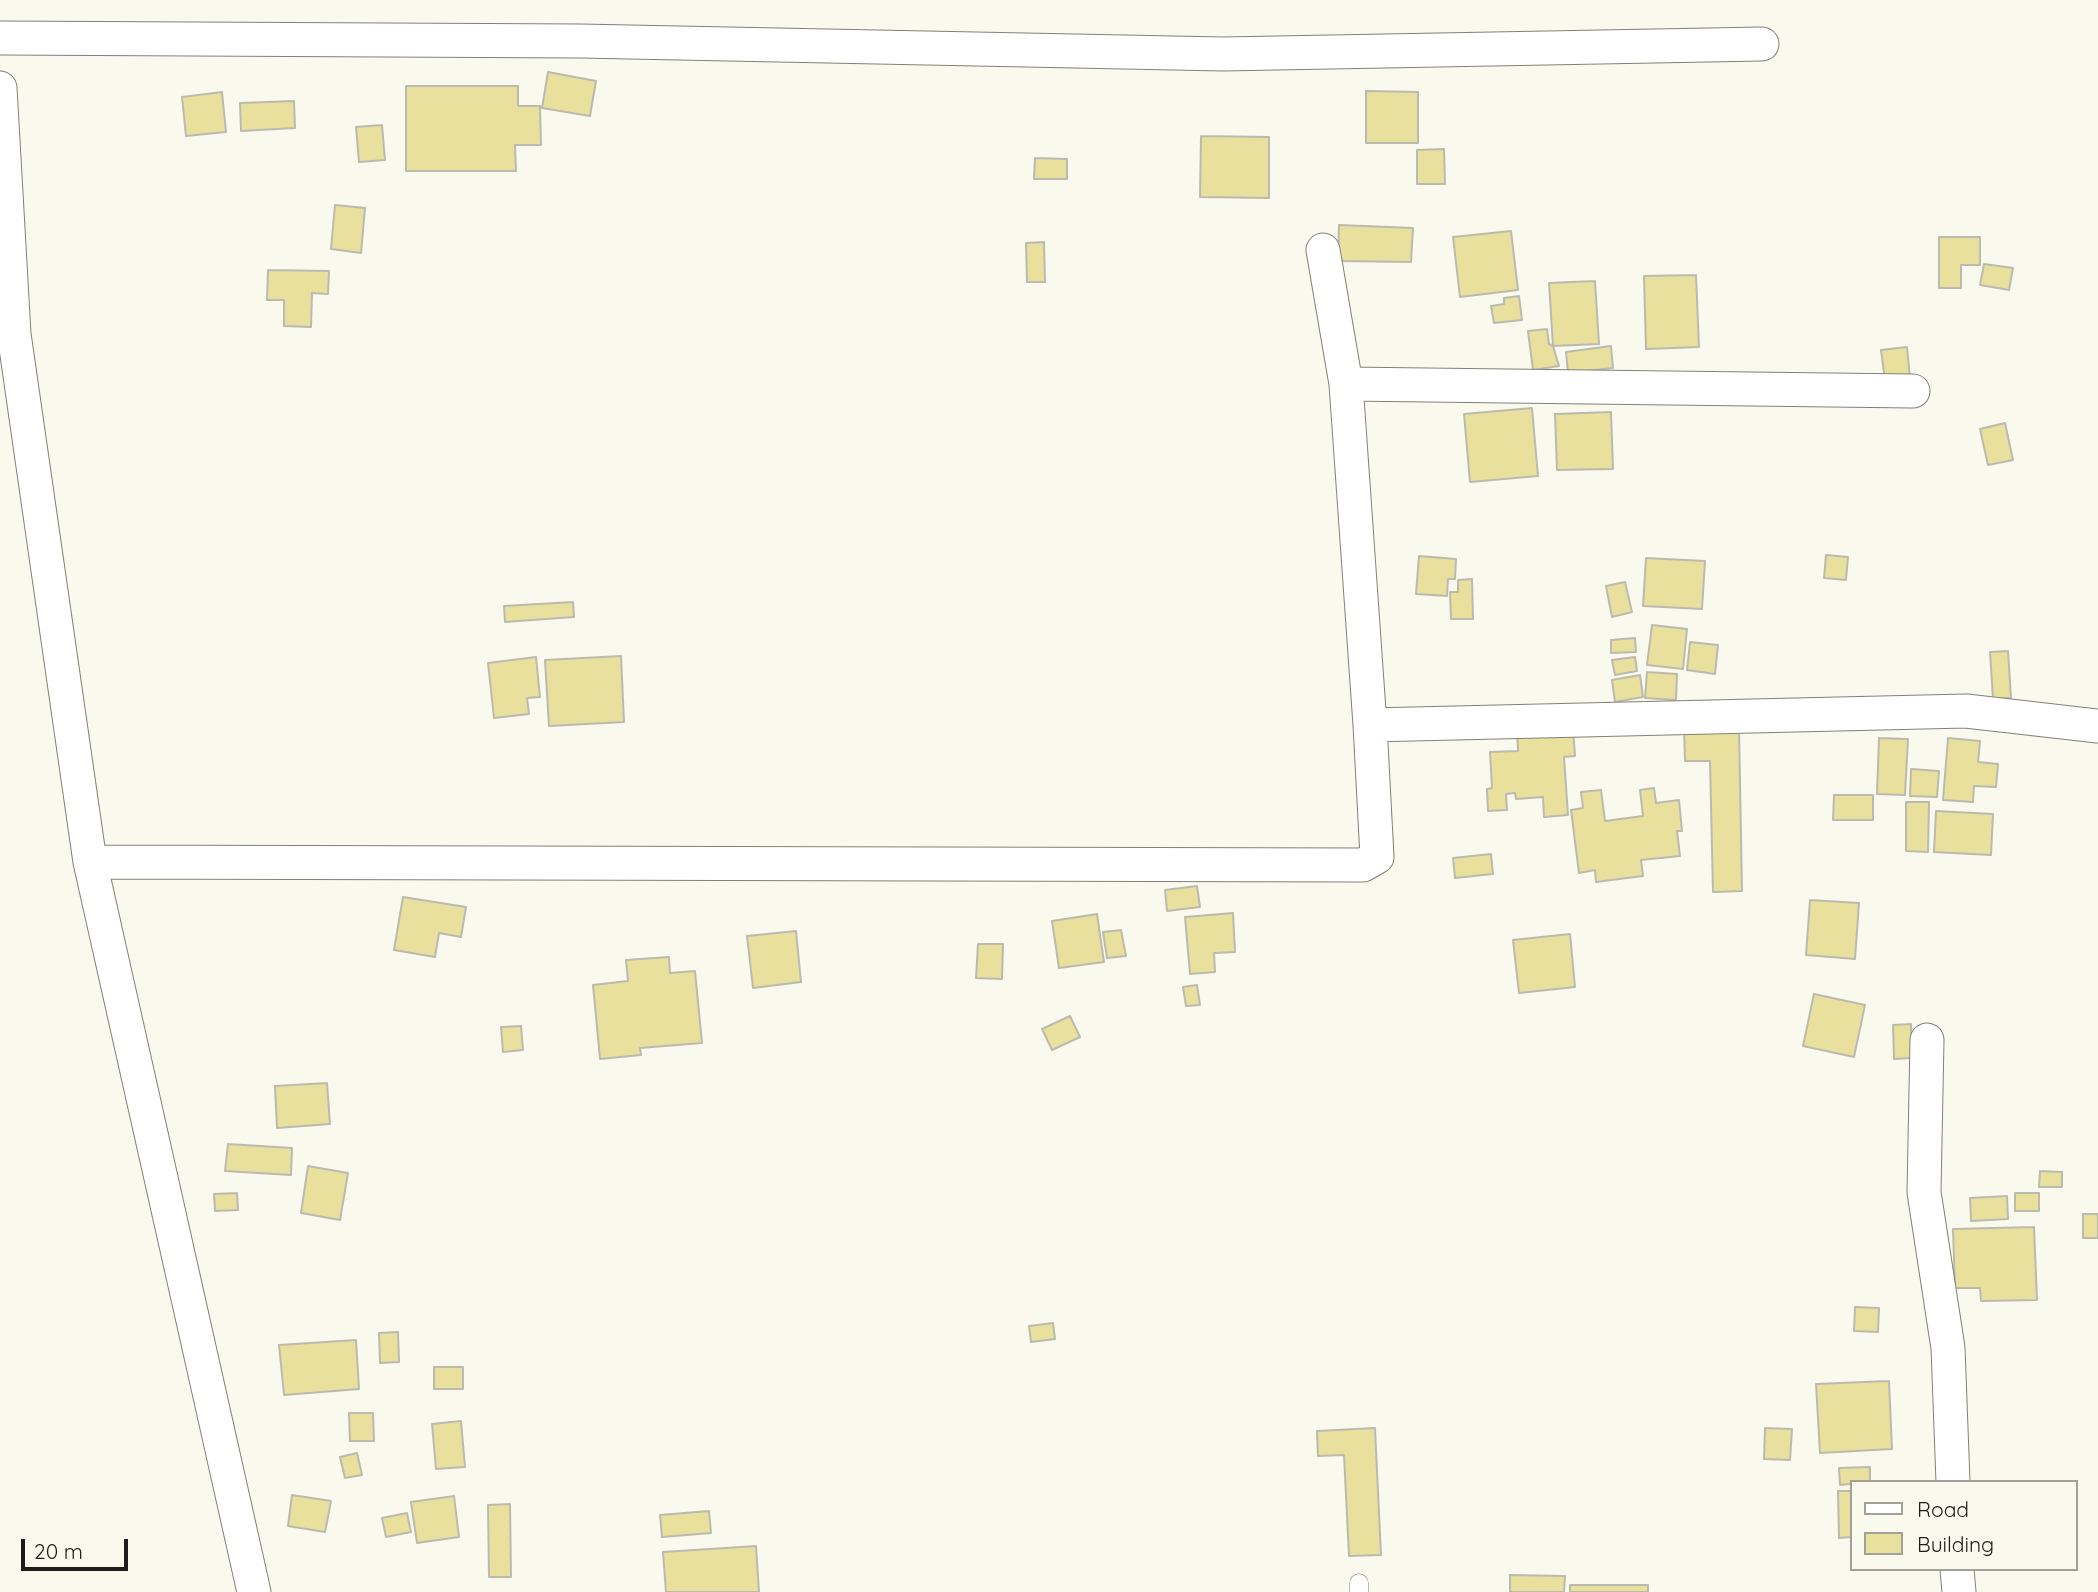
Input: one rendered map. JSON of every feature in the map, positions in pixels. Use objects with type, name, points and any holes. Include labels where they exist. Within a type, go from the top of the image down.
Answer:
[{"type":"street","points":[[0,37],[594,41],[1223,54],[1762,44]]},
{"type":"street","points":[[0,88],[7,334],[90,862],[254,1592]]},
{"type":"street","points":[[90,862],[1363,865],[1377,858],[1370,725],[1346,384],[1323,250]]},
{"type":"street","points":[[1346,384],[1913,391]]},
{"type":"street","points":[[1370,725],[1966,711],[2098,726]]},
{"type":"street","points":[[1927,1040],[1924,1192],[1948,1348],[1953,1480]]},
{"type":"street","points":[[1957,1571],[1959,1592]]},
{"type":"building","points":[[548,72],[596,81],[590,116],[542,108]]},
{"type":"building","points":[[406,86],[518,86],[518,106],[540,106],[541,145],[515,145],[516,171],[406,171]]},
{"type":"building","points":[[1366,91],[1418,92],[1418,143],[1366,143]]},
{"type":"building","points":[[222,92],[226,132],[186,136],[182,97]]},
{"type":"building","points":[[294,101],[295,128],[241,131],[240,103]]},
{"type":"building","points":[[382,125],[385,160],[359,162],[356,127]]},
{"type":"building","points":[[1201,136],[1269,137],[1269,198],[1200,197]]},
{"type":"building","points":[[1444,149],[1445,184],[1417,184],[1417,150]]},
{"type":"building","points":[[1035,158],[1067,159],[1067,179],[1034,179]]},
{"type":"building","points":[[335,205],[365,208],[361,253],[331,249]]},
{"type":"building","points":[[1339,225],[1413,228],[1411,262],[1338,261]]},
{"type":"building","points":[[1511,231],[1518,290],[1460,297],[1453,237]]},
{"type":"building","points":[[1939,237],[1980,237],[1980,265],[1961,265],[1961,288],[1939,288]]},
{"type":"building","points":[[1044,242],[1045,282],[1027,282],[1026,243]]},
{"type":"building","points":[[1984,264],[2013,268],[2009,290],[1980,285]]},
{"type":"building","points":[[268,270],[329,271],[328,294],[312,293],[311,327],[284,326],[284,300],[267,300]]},
{"type":"building","points":[[1696,275],[1699,347],[1646,349],[1644,276]]},
{"type":"building","points":[[1595,281],[1599,344],[1553,346],[1549,283]]},
{"type":"building","points":[[1519,296],[1522,320],[1494,323],[1491,306],[1504,304],[1504,298]]},
{"type":"building","points":[[1547,329],[1549,344],[1553,346],[1559,366],[1533,370],[1528,331]]},
{"type":"building","points":[[1611,346],[1613,368],[1568,373],[1566,352]]},
{"type":"building","points":[[1907,347],[1910,378],[1885,380],[1881,350]]},
{"type":"building","points":[[1532,408],[1538,476],[1470,482],[1464,414]]},
{"type":"building","points":[[1611,412],[1613,469],[1557,470],[1555,414]]},
{"type":"building","points":[[2005,423],[2013,460],[1988,465],[1980,429]]},
{"type":"building","points":[[1826,555],[1848,557],[1846,580],[1824,578]]},
{"type":"building","points":[[1419,556],[1456,559],[1455,579],[1448,579],[1447,596],[1416,594]]},
{"type":"building","points":[[1646,558],[1705,561],[1702,609],[1643,606]]},
{"type":"building","points":[[1472,579],[1473,619],[1451,619],[1450,592],[1458,592],[1458,580]]},
{"type":"building","points":[[1625,582],[1632,612],[1612,617],[1606,586]]},
{"type":"building","points":[[573,602],[574,617],[505,622],[504,606]]},
{"type":"building","points":[[1652,625],[1687,629],[1683,669],[1647,665]]},
{"type":"building","points":[[1635,638],[1636,652],[1611,653],[1611,640]]},
{"type":"building","points":[[1690,642],[1718,645],[1715,674],[1687,670]]},
{"type":"building","points":[[2008,651],[2011,698],[1993,699],[1990,652]]},
{"type":"building","points":[[621,656],[624,722],[549,726],[545,660]]},
{"type":"building","points":[[536,657],[540,697],[527,698],[529,714],[494,718],[488,663]]},
{"type":"building","points":[[1635,657],[1637,671],[1615,675],[1612,660]]},
{"type":"building","points":[[1647,672],[1677,674],[1676,700],[1645,698]]},
{"type":"building","points":[[1640,675],[1643,697],[1615,702],[1612,680]]},
{"type":"building","points":[[1739,727],[1742,891],[1713,892],[1710,761],[1685,761],[1684,728]]},
{"type":"building","points":[[1573,728],[1575,756],[1564,757],[1568,815],[1544,817],[1543,797],[1516,799],[1515,793],[1506,794],[1507,810],[1488,811],[1487,789],[1492,788],[1490,752],[1518,751],[1517,732]]},
{"type":"building","points":[[1879,738],[1908,739],[1905,795],[1877,794]]},
{"type":"building","points":[[1948,738],[1980,741],[1978,762],[1998,764],[1996,787],[1974,786],[1973,802],[1943,800]]},
{"type":"building","points":[[1911,769],[1939,771],[1937,797],[1910,796]]},
{"type":"building","points":[[1654,788],[1656,803],[1679,800],[1682,831],[1677,831],[1680,856],[1641,860],[1643,876],[1596,882],[1595,870],[1579,873],[1571,810],[1583,808],[1581,792],[1601,790],[1605,821],[1643,816],[1640,790]]},
{"type":"building","points":[[1834,795],[1873,795],[1873,820],[1833,820]]},
{"type":"building","points":[[1906,802],[1929,802],[1928,852],[1906,851]]},
{"type":"building","points":[[1936,811],[1993,814],[1991,855],[1934,852]]},
{"type":"building","points":[[1491,854],[1493,874],[1455,878],[1453,858]]},
{"type":"building","points":[[1197,886],[1200,907],[1167,911],[1165,890]]},
{"type":"building","points":[[403,897],[466,907],[461,937],[439,933],[435,957],[394,950]]},
{"type":"building","points":[[1810,900],[1859,903],[1855,959],[1806,955]]},
{"type":"building","points":[[1233,913],[1235,952],[1214,953],[1215,972],[1190,974],[1185,917]]},
{"type":"building","points":[[1097,914],[1104,962],[1059,968],[1052,921]]},
{"type":"building","points":[[1121,930],[1126,956],[1107,958],[1103,932]]},
{"type":"building","points":[[796,931],[801,982],[753,988],[747,936]]},
{"type":"building","points":[[1570,934],[1575,987],[1519,993],[1513,940]]},
{"type":"building","points":[[978,944],[1003,944],[1002,979],[976,978]]},
{"type":"building","points":[[669,957],[670,973],[695,971],[702,1043],[640,1048],[641,1055],[600,1059],[593,985],[628,981],[626,960]]},
{"type":"building","points":[[1197,985],[1200,1005],[1186,1006],[1183,987]]},
{"type":"building","points":[[1814,994],[1865,1005],[1854,1057],[1803,1046]]},
{"type":"building","points":[[1070,1016],[1080,1037],[1052,1050],[1042,1029]]},
{"type":"building","points":[[1911,1024],[1912,1058],[1894,1059],[1893,1025]]},
{"type":"building","points":[[521,1026],[523,1050],[503,1052],[501,1027]]},
{"type":"building","points":[[327,1083],[330,1124],[277,1128],[275,1086]]},
{"type":"building","points":[[228,1144],[292,1148],[291,1175],[225,1171]]},
{"type":"building","points":[[308,1166],[348,1173],[340,1220],[301,1213]]},
{"type":"building","points":[[2040,1171],[2062,1172],[2062,1187],[2039,1187]]},
{"type":"building","points":[[237,1193],[238,1210],[215,1211],[214,1194]]},
{"type":"building","points":[[2015,1193],[2039,1193],[2039,1211],[2015,1211]]},
{"type":"building","points":[[2007,1196],[2008,1219],[1971,1221],[1970,1198]]},
{"type":"building","points":[[2083,1214],[2098,1214],[2098,1238],[2083,1238]]},
{"type":"building","points":[[2034,1227],[2037,1300],[1981,1301],[1980,1288],[1955,1288],[1953,1229]]},
{"type":"building","points":[[1855,1307],[1879,1308],[1878,1332],[1854,1331]]},
{"type":"building","points":[[1053,1323],[1055,1339],[1031,1342],[1029,1326]]},
{"type":"building","points":[[398,1332],[399,1362],[380,1363],[379,1333]]},
{"type":"building","points":[[356,1340],[359,1389],[284,1395],[279,1345]]},
{"type":"building","points":[[434,1367],[463,1367],[463,1389],[434,1389]]},
{"type":"building","points":[[1889,1381],[1892,1449],[1820,1453],[1816,1384]]},
{"type":"building","points":[[349,1413],[373,1413],[374,1441],[350,1441]]},
{"type":"building","points":[[461,1421],[465,1467],[436,1469],[432,1424]]},
{"type":"building","points":[[1375,1428],[1381,1555],[1349,1556],[1344,1455],[1318,1456],[1317,1431]]},
{"type":"building","points":[[1765,1428],[1792,1429],[1790,1460],[1764,1459]]},
{"type":"building","points":[[357,1453],[362,1475],[345,1478],[340,1457]]},
{"type":"building","points":[[1870,1467],[1870,1480],[1850,1480],[1850,1484],[1840,1485],[1839,1468]]},
{"type":"building","points":[[1838,1491],[1850,1491],[1850,1537],[1839,1538]]},
{"type":"building","points":[[292,1495],[331,1501],[325,1532],[288,1526]]},
{"type":"building","points":[[454,1496],[459,1537],[417,1543],[411,1502]]},
{"type":"building","points":[[510,1504],[511,1577],[489,1577],[488,1505]]},
{"type":"building","points":[[709,1511],[711,1533],[662,1537],[660,1515]]},
{"type":"building","points":[[407,1513],[411,1532],[386,1537],[382,1518]]},
{"type":"building","points":[[756,1546],[759,1592],[666,1592],[663,1552]]},
{"type":"building","points":[[1510,1575],[1565,1576],[1564,1592],[1510,1592]]},
{"type":"building","points":[[1570,1585],[1648,1585],[1648,1592],[1570,1592]]}]
